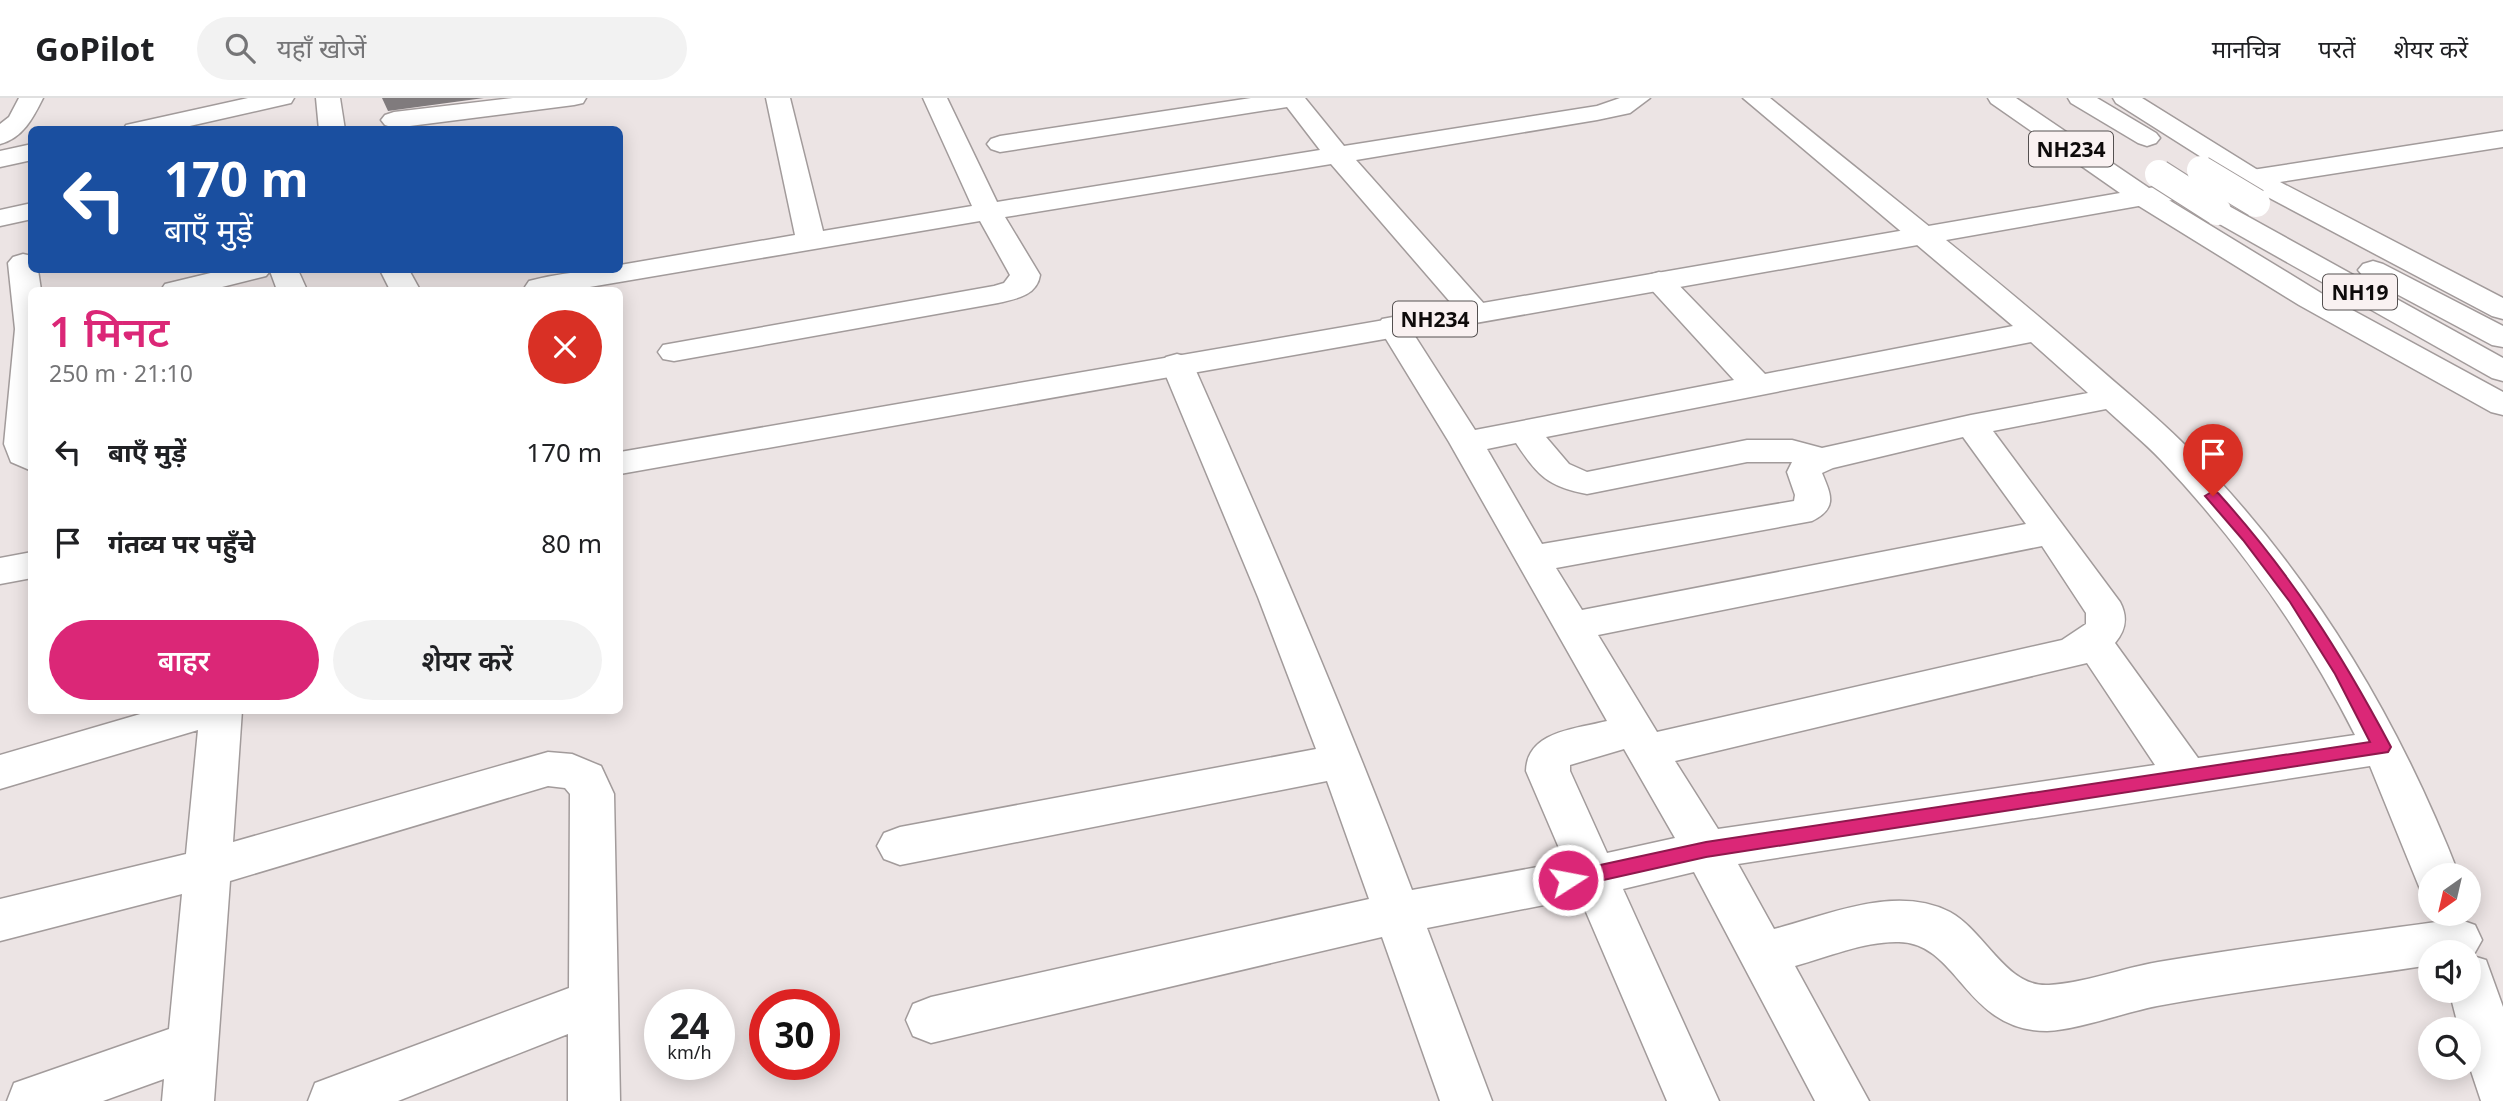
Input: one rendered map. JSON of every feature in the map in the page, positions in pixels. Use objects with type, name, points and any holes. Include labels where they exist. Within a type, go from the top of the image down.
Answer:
[{"type":"main road","points":[[0,136],[19,121],[31,98]]},
{"type":"main road","points":[[153,126],[282,98]]},
{"type":"main road","points":[[328,98],[332,126]]},
{"type":"main road","points":[[394,120],[445,106],[575,98]]},
{"type":"main road","points":[[543,126],[544,117],[550,109],[575,98]]},
{"type":"main road","points":[[778,98],[811,241]]},
{"type":"main road","points":[[674,352],[1015,289],[1024,282],[1025,275],[988,211],[935,98]]},
{"type":"main road","points":[[1513,98],[1538,123]]},
{"type":"main road","points":[[623,269],[1538,123],[1621,108],[1638,98]]},
{"type":"main road","points":[[1755,98],[2037,331],[2113,398],[2177,457],[2248,536],[2295,598],[2342,671],[2382,747],[2432,863]]},
{"type":"main road","name":"NH234","points":[[2000,98],[2151,186]]},
{"type":"main road","name":"NH19","points":[[2040,98],[2151,186],[2217,211],[2503,371]]},
{"type":"main road","name":"NH19","points":[[2080,98],[2201,170],[2254,191],[2360,263],[2503,338]]},
{"type":"main road","points":[[2124,98],[2254,191],[2503,310]]},
{"type":"main road","points":[[1000,144],[1293,99],[1337,155],[1475,312]]},
{"type":"main road","points":[[2254,191],[2503,139]]},
{"type":"main road","points":[[0,159],[28,153]]},
{"type":"main road","points":[[2151,186],[2310,299],[2503,405]]},
{"type":"main road","name":"NH234","points":[[623,462],[1177,363],[1924,237],[2151,186],[2254,191]]},
{"type":"main road","points":[[0,218],[28,212]]},
{"type":"main road","points":[[18,265],[28,314]]},
{"type":"main road","points":[[188,287],[244,273]]},
{"type":"main road","points":[[540,282],[599,273]]},
{"type":"main road","points":[[1659,281],[1756,384]]},
{"type":"main road","points":[[1393,326],[1466,442],[1532,559],[1706,850],[1843,1101]]},
{"type":"main road","points":[[1466,442],[2037,331]]},
{"type":"main road","points":[[1177,363],[1277,597],[1342,761],[1466,1101]]},
{"type":"main road","points":[[28,364],[21,444],[23,454],[28,457]]},
{"type":"main road","points":[[1532,559],[1799,513],[1811,507],[1812,495],[1804,472],[1809,465],[1822,459],[1971,425],[2113,398]]},
{"type":"main road","points":[[1693,1101],[1548,771],[1548,760],[1556,751],[1568,746],[1639,740],[2073,652],[2093,642],[2105,629],[2106,612],[2051,532],[1971,425]]},
{"type":"main road","points":[[1524,430],[1553,470],[1568,481],[1587,483],[1747,450],[1791,452],[1822,459]]},
{"type":"main road","points":[[1572,626],[2051,532]]},
{"type":"main road","points":[[0,571],[28,566]]},
{"type":"main road","points":[[2093,642],[2188,778]]},
{"type":"main road","points":[[0,772],[197,714]]},
{"type":"main road","points":[[188,1101],[221,714]]},
{"type":"main road","points":[[931,1020],[1397,913],[1593,876],[1706,850],[2382,747]]},
{"type":"main road","points":[[900,846],[1342,761]]},
{"type":"main road","points":[[0,920],[208,868],[548,769],[572,771],[586,779],[592,794],[594,1101]]},
{"type":"main road","points":[[1763,953],[1872,924],[1899,921],[1933,927],[1955,943],[1995,987],[2020,1006],[2050,1008],[2157,984],[2418,950]]},
{"type":"main road","points":[[334,1101],[593,1001]]},
{"type":"main road","points":[[2476,1003],[2503,1092]]},
{"type":"main road","points":[[33,1101],[194,1044]]},
{"type":"route","points":[[1568,880],[1706,850],[2043,801],[2382,747],[2342,671],[2295,598],[2248,536],[2213,496]]}]
